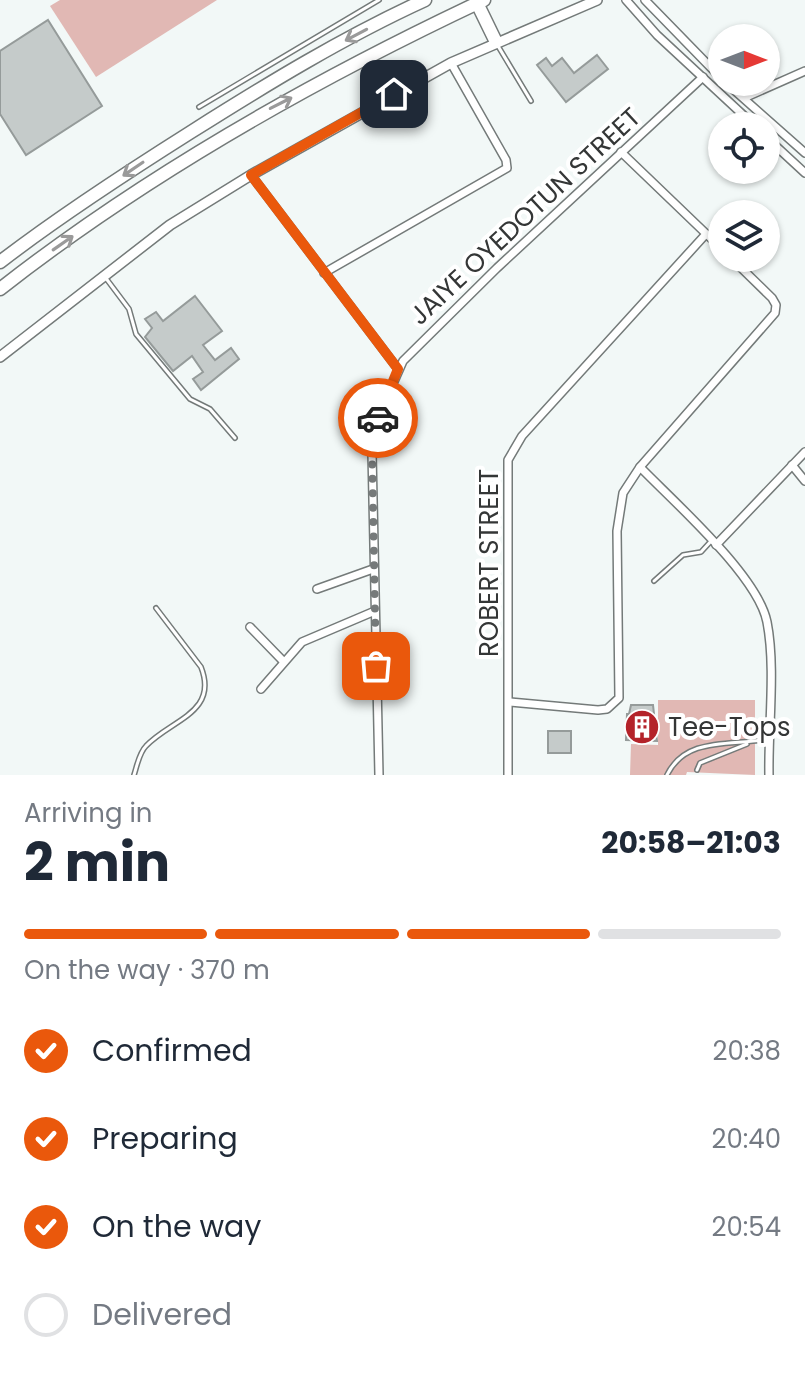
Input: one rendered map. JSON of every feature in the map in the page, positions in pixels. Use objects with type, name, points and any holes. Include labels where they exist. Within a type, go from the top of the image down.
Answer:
[{"type":"highway","points":[[0,262],[78,205],[232,106],[406,4],[425,0]]},
{"type":"highway","points":[[0,289],[103,215],[266,111],[481,2],[496,42]]},
{"type":"street","points":[[0,357],[102,274],[170,225],[251,175],[451,63],[597,0]]},
{"type":"street","points":[[626,0],[665,42],[740,112]]},
{"type":"street","points":[[645,0],[708,65]]},
{"type":"street","points":[[665,42],[674,32]]},
{"type":"street","points":[[324,273],[507,168],[506,160],[451,63]]},
{"type":"street","points":[[805,71],[744,98],[805,153]]},
{"type":"street","name":"JAIYE OYEDOTUN STREET","points":[[379,775],[372,453],[377,420],[398,369],[497,268],[703,77]]},
{"type":"street","points":[[780,150],[805,173]]},
{"type":"street","points":[[621,152],[706,234]]},
{"type":"street","points":[[251,175],[398,369]]},
{"type":"street","name":"ROBERT STREET","points":[[508,775],[510,702],[506,478],[511,452],[706,234]]},
{"type":"street","points":[[510,702],[598,710],[616,704],[619,698],[617,531],[623,493],[640,467],[775,313],[776,305],[772,298],[745,272]]},
{"type":"street","points":[[714,543],[805,452]]},
{"type":"street","points":[[792,465],[805,481]]},
{"type":"street","points":[[640,467],[714,543],[761,601],[767,622],[769,775]]},
{"type":"street","points":[[317,589],[373,569]]},
{"type":"street","points":[[261,689],[302,642],[375,611]]},
{"type":"street","points":[[250,627],[283,661]]},
{"type":"lane","points":[[199,107],[379,0]]},
{"type":"lane","points":[[496,42],[531,101]]},
{"type":"lane","points":[[102,274],[129,309],[136,334],[190,399],[210,409],[235,438]]},
{"type":"lane","points":[[654,581],[683,555],[701,552],[714,543]]},
{"type":"lane","points":[[134,775],[144,748],[196,711],[202,702],[204,675],[201,667],[156,608]]},
{"type":"lane","points":[[667,775],[678,757],[689,749],[768,739]]},
{"type":"lane","points":[[697,770],[704,762],[751,743]]},
{"type":"shaded area","points":[[60,0],[217,0],[96,77],[50,6]]},
{"type":"shaded area","points":[[658,700],[755,700],[755,775],[687,772],[686,775],[630,775],[631,744],[658,745]]},
{"type":"building","points":[[48,20],[102,106],[26,155],[0,114],[0,51]]},
{"type":"building","points":[[597,55],[608,69],[566,102],[537,65],[546,58],[552,66],[562,58],[574,73]]},
{"type":"building","points":[[195,296],[222,331],[203,345],[215,360],[231,348],[239,359],[201,390],[193,379],[203,372],[192,356],[173,371],[145,337],[152,328],[145,319],[156,312],[163,321]]},
{"type":"building","name":"Tee-Tops","points":[[631,705],[653,705],[657,741],[626,740],[627,714]]},
{"type":"building","points":[[548,731],[571,731],[571,753],[548,753]]},
{"type":"way so far","points":[[376,666],[372,453],[378,418]]},
{"type":"place","name":"Tee-Tops","points":[[642,727]]},
{"type":"route","points":[[378,418],[398,369],[251,175],[394,94]]}]
